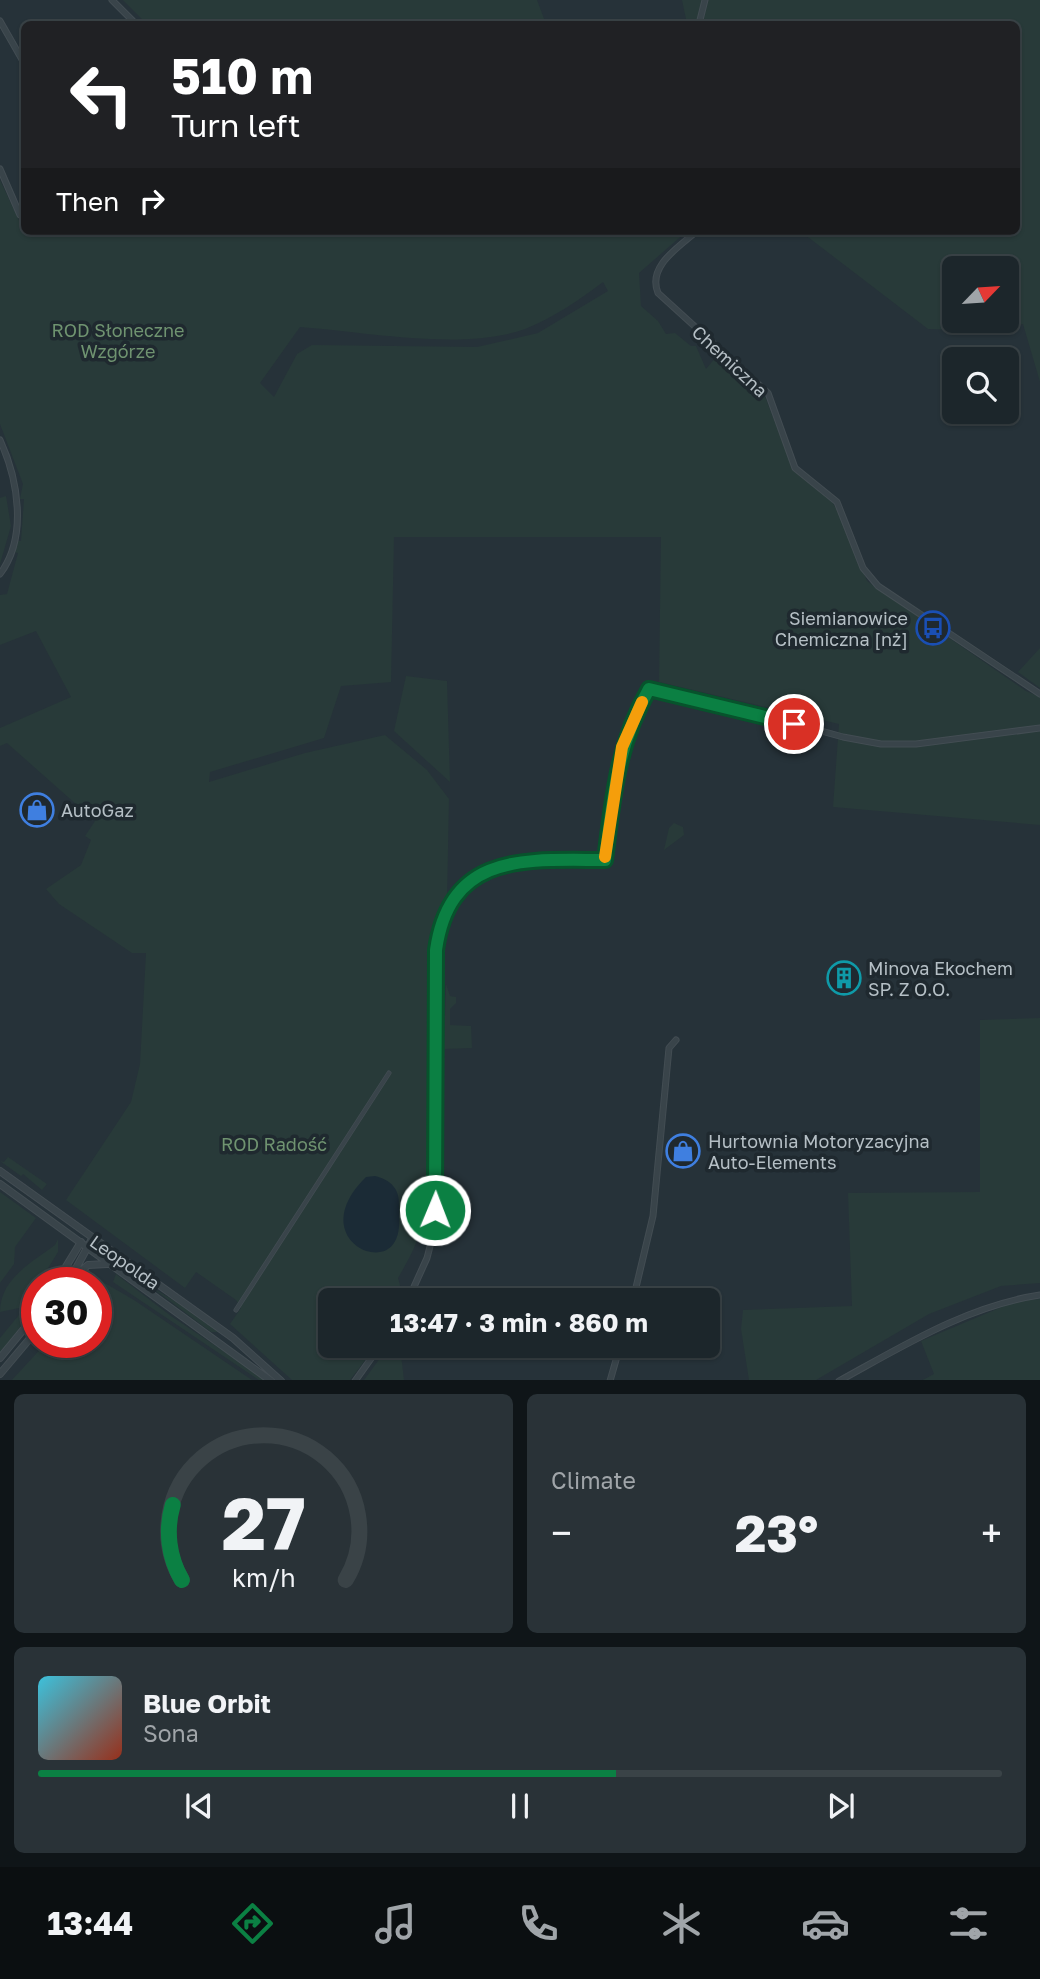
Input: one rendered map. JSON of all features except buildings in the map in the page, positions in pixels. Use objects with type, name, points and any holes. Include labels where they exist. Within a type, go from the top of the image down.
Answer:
[{"type":"street","points":[[112,0],[133,21]]},
{"type":"street","points":[[700,21],[705,0]]},
{"type":"street","points":[[0,21],[21,58]]},
{"type":"street","points":[[0,169],[21,215]]},
{"type":"street","name":"Chemiczna","points":[[692,235],[660,266],[655,280],[659,293],[768,393],[795,468],[839,506],[867,575],[878,586],[1040,694]]},
{"type":"street","points":[[0,574],[15,535],[17,500],[13,474],[1,445]]},
{"type":"street","points":[[414,1288],[428,1258],[435,1227],[436,950],[445,911],[461,889],[496,866],[523,860],[605,860],[622,747],[632,719],[649,689],[881,744],[916,744],[1040,728]]},
{"type":"street","points":[[636,1288],[653,1216],[669,1048],[676,1040]]},
{"type":"street","points":[[236,1310],[389,1073]]},
{"type":"street","name":"Leopolda","points":[[0,1171],[223,1330],[280,1380]]},
{"type":"street","name":"Leopolda","points":[[0,1184],[270,1380]]},
{"type":"street","points":[[66,1267],[86,1234]]},
{"type":"street","points":[[76,1267],[92,1239]]},
{"type":"street","points":[[86,1267],[109,1264]]},
{"type":"street","points":[[841,1380],[947,1324],[1013,1299],[1040,1295]]},
{"type":"street","points":[[216,1340],[223,1330]]},
{"type":"street","points":[[0,1358],[21,1332]]},
{"type":"street","points":[[1,1373],[21,1350]]},
{"type":"street","points":[[356,1380],[371,1358]]},
{"type":"street","points":[[610,1380],[617,1358]]},
{"type":"green space","points":[[123,0],[537,0],[545,21],[144,21]]},
{"type":"green space","points":[[682,0],[1040,0],[1040,382],[1023,324],[1019,325],[1019,256],[942,256],[942,329],[928,329],[805,235],[1020,235],[1020,21],[686,21]]},
{"type":"green space","points":[[0,180],[21,225],[21,235],[682,235],[639,273],[641,306],[658,321],[666,334],[675,333],[691,346],[696,346],[706,369],[717,356],[764,394],[794,471],[832,502],[841,516],[867,581],[1026,691],[1040,697],[1040,825],[833,807],[839,724],[659,682],[661,537],[394,537],[391,682],[341,686],[324,738],[210,772],[209,782],[305,753],[385,735],[427,770],[449,799],[447,898],[432,934],[427,980],[431,1205],[424,1206],[416,1244],[398,1278],[401,1288],[318,1288],[318,1358],[367,1358],[350,1380],[292,1380],[230,1324],[241,1308],[236,1300],[196,1272],[185,1288],[66,1200],[131,1102],[140,1064],[146,953],[132,953],[59,904],[46,889],[81,865],[91,840],[85,836],[95,821],[7,743],[0,746],[0,728],[71,697],[36,631],[0,645],[0,595],[7,594],[18,553],[14,552],[16,541],[21,541],[24,499],[20,499],[23,484],[0,424]],"holes":[[[603,282],[608,291],[538,333],[477,347],[312,345],[297,354],[274,397],[260,383],[300,327],[414,338],[473,339],[535,325],[566,308]]]},
{"type":"green space","points":[[6,496],[11,526],[0,564],[0,498]]},
{"type":"green space","points":[[1040,648],[1040,688],[1018,672]]},
{"type":"green space","points":[[406,676],[447,681],[450,782],[394,731]]},
{"type":"green space","points":[[674,823],[683,827],[684,835],[664,850],[669,828]]},
{"type":"green space","points":[[446,984],[450,996],[456,997],[456,1003],[450,1009],[450,1025],[471,1026],[472,1048],[444,1049]]},
{"type":"green space","points":[[1040,1018],[1040,1283],[1001,1286],[929,1314],[816,1380],[749,1380],[741,1329],[743,1310],[852,1306],[848,1193],[980,1192],[980,1020]]},
{"type":"green space","points":[[8,1157],[47,1184],[42,1190],[23,1174],[21,1176],[0,1161],[4,1162]]},
{"type":"green space","points":[[0,1192],[36,1218],[15,1247],[14,1264],[0,1283]]},
{"type":"green space","points":[[58,1239],[58,1252],[49,1267],[25,1267],[27,1265],[55,1245]]},
{"type":"green space","points":[[21,1270],[21,1308],[0,1312],[5,1290]]},
{"type":"green space","points":[[116,1274],[171,1316],[267,1380],[259,1380],[113,1282]]},
{"type":"green space","points":[[112,1287],[252,1380],[12,1380],[32,1358],[112,1358]]},
{"type":"green space","points":[[151,1287],[180,1304],[218,1332],[211,1332]]},
{"type":"green space","points":[[1040,1299],[1040,1380],[923,1380],[934,1374],[921,1341],[1016,1301]]},
{"type":"green space","points":[[21,1312],[21,1326],[0,1353],[0,1338]]},
{"type":"green space","points":[[380,1358],[401,1358],[404,1380],[364,1380]]},
{"type":"water","points":[[375,1176],[386,1180],[396,1190],[399,1220],[398,1235],[394,1243],[385,1250],[374,1252],[362,1249],[352,1242],[345,1230],[344,1215],[350,1197],[366,1177]]},
{"type":"slow traffic","points":[[605,857],[622,747],[632,719],[642,702]]},
{"type":"place","name":"Siemianowice Chemiczna [nż]","points":[[933,628]]},
{"type":"place","name":"AutoGaz","points":[[37,810]]},
{"type":"place","name":"Minova Ekochem SP. Z O.O.","points":[[844,978]]},
{"type":"place","name":"Hurtownia Motoryzacyjna Auto-Elements","points":[[683,1151]]},
{"type":"route","points":[[435,1210],[436,950],[445,911],[461,889],[487,870],[510,862],[605,860],[622,747],[632,719],[649,689],[745,710],[794,724]]},
{"type":"park label","name":"ROD Słoneczne Wzgórze","points":[[118,340]]},
{"type":"park label","name":"ROD Radość","points":[[274,1144]]}]
